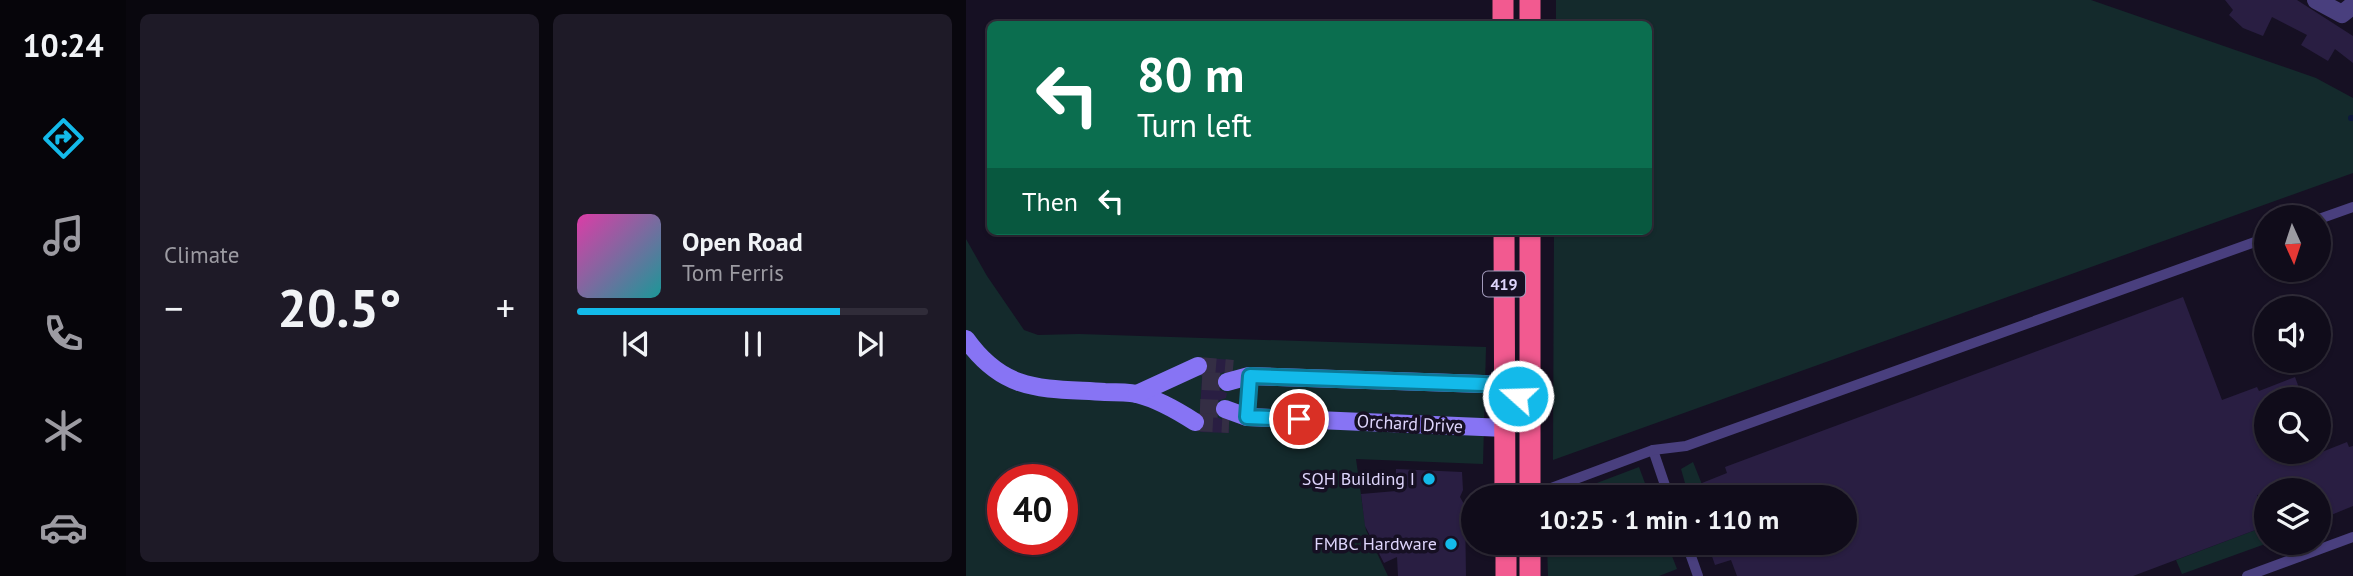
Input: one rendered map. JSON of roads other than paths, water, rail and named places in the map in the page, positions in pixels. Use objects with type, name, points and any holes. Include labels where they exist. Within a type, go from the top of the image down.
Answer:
[{"type":"highway","points":[[1503,0],[1503,21]]},
{"type":"highway","points":[[1530,0],[1530,21]]},
{"type":"highway","name":"419","points":[[1504,235],[1505,485]]},
{"type":"highway","name":"419","points":[[1530,235],[1530,485]]},
{"type":"highway","points":[[1506,555],[1506,576]]},
{"type":"highway","points":[[1530,555],[1530,576]]},
{"type":"street","points":[[2316,0],[2342,14],[2353,5]]},
{"type":"street","points":[[966,339],[992,369],[1020,384],[1137,394],[1177,411],[1198,415]]},
{"type":"street","points":[[1137,394],[1179,376],[1200,374]]},
{"type":"street","points":[[1230,376],[1506,386],[1529,405],[1505,428]]},
{"type":"street","name":"Orchard Drive","points":[[1227,417],[1505,428]]},
{"type":"lane","points":[[2331,215],[2353,207]]},
{"type":"lane","points":[[1559,485],[1653,450],[1686,446],[2254,242]]},
{"type":"lane","points":[[1247,417],[1250,376]]},
{"type":"lane","points":[[1653,450],[1665,485]]},
{"type":"lane","points":[[2247,576],[2353,537]]},
{"type":"lane","points":[[1691,555],[1698,576]]},
{"type":"tunnel","points":[[1198,366],[1233,369]]},
{"type":"tunnel","points":[[1202,381],[1227,382]]},
{"type":"tunnel","points":[[1200,408],[1225,409]]},
{"type":"tunnel","points":[[1195,422],[1229,424]]},
{"type":"place","name":"SQH Building I","points":[[1429,479]]},
{"type":"place","name":"FMBC Hardware","points":[[1451,544]]}]
